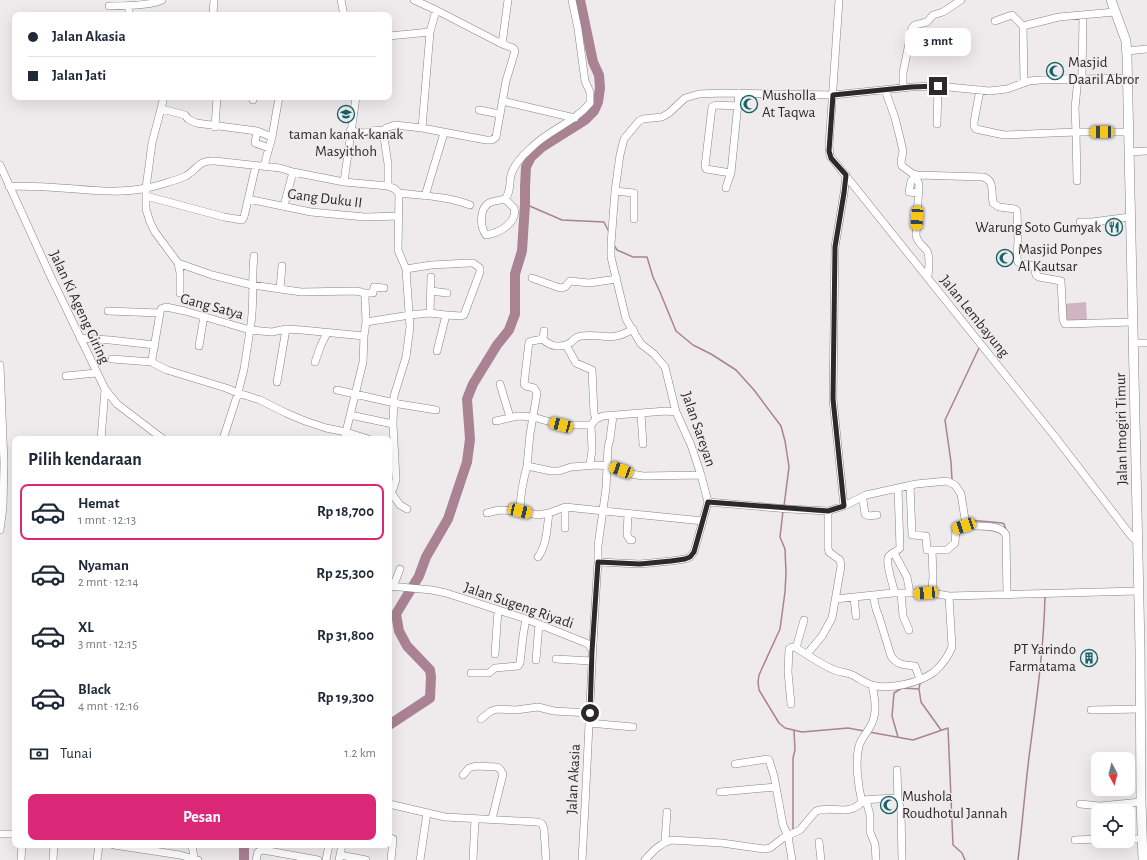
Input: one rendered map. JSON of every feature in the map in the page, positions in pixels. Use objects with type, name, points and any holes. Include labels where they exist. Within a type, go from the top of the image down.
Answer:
[{"type":"main road","name":"Jalan Imogiri Timur","points":[[1111,0],[1124,36],[1126,51],[1138,591],[1143,611],[1144,648],[1141,710],[1141,802],[1144,837],[1143,860]]},
{"type":"street","points":[[109,6],[130,6],[162,0]]},
{"type":"street","points":[[213,12],[214,0]]},
{"type":"street","points":[[341,0],[343,12]]},
{"type":"street","points":[[350,131],[383,131],[386,128],[395,125],[492,140],[496,137],[506,81],[515,51],[513,48],[414,0]]},
{"type":"street","points":[[502,44],[508,0]]},
{"type":"street","points":[[505,199],[514,208],[514,218],[508,226],[500,231],[486,235],[481,223],[483,213],[488,204],[505,199],[508,195],[511,176],[519,160],[540,139],[575,118],[590,103],[590,92],[585,81],[578,29],[572,0]]},
{"type":"street","name":"Jalan Lembayung","points":[[839,0],[829,151],[831,158],[1056,438],[1132,537],[1137,541]]},
{"type":"street","points":[[903,88],[903,73],[912,28],[915,25],[927,22],[933,15],[945,11],[962,0]]},
{"type":"street","points":[[129,12],[130,6]]},
{"type":"street","points":[[422,128],[430,32],[436,10]]},
{"type":"street","points":[[1023,26],[1054,18],[1115,12]]},
{"type":"street","points":[[995,20],[1012,15],[1023,26],[1024,83]]},
{"type":"street","points":[[1077,181],[1075,108],[1080,78],[1083,15]]},
{"type":"street","points":[[392,36],[430,32]]},
{"type":"street","points":[[1126,51],[1147,50]]},
{"type":"street","points":[[726,188],[731,173],[739,93],[833,95],[938,86],[980,90],[1007,89],[1024,83],[1040,80],[1127,78]]},
{"type":"street","points":[[937,124],[938,86]]},
{"type":"street","points":[[885,90],[900,134],[903,151],[901,162],[902,166],[915,175],[983,177],[989,180],[991,182],[993,203],[999,207],[1015,209],[1017,211],[1018,262],[1034,266],[1036,275],[1039,277],[1061,281],[1063,320],[1065,324],[1133,322]]},
{"type":"street","points":[[980,90],[974,122],[974,126],[976,128],[1004,134],[1128,132]]},
{"type":"street","name":"Jalan Sareyan","points":[[598,562],[640,564],[685,559],[690,557],[694,552],[708,502],[691,445],[676,412],[666,366],[641,344],[626,319],[611,257],[615,191],[623,142],[637,122],[643,119],[662,117],[669,113],[685,98],[699,94],[739,93]]},
{"type":"street","points":[[164,100],[152,143],[146,192],[146,209],[155,232],[178,263],[180,273],[180,293]]},
{"type":"street","points":[[215,127],[218,100]]},
{"type":"street","points":[[9,186],[146,192],[240,220],[243,219],[248,199],[260,166],[269,148],[278,100]]},
{"type":"street","points":[[344,182],[355,100]]},
{"type":"street","points":[[502,101],[575,118]]},
{"type":"street","points":[[731,173],[706,169],[707,144],[712,107],[716,105],[738,106]]},
{"type":"street","points":[[162,109],[184,115],[196,123],[215,127],[257,131],[272,137]]},
{"type":"street","points":[[480,110],[500,114]]},
{"type":"street","points":[[257,131],[255,143],[269,148]]},
{"type":"street","points":[[383,131],[388,159],[388,186]]},
{"type":"street","points":[[425,196],[444,132]]},
{"type":"street","points":[[1129,152],[1147,151]]},
{"type":"street","points":[[146,192],[185,176],[200,163],[205,161],[215,161],[280,168],[344,182],[388,186],[395,189],[399,193],[450,198],[470,205]]},
{"type":"street","name":"Jalan Ki Ageng Giring","points":[[1,169],[104,389],[112,400],[159,436]]},
{"type":"street","points":[[285,206],[284,202],[293,172]]},
{"type":"street","points":[[844,506],[833,399],[835,247],[846,175]]},
{"type":"street","points":[[615,191],[634,193],[634,219]]},
{"type":"street","points":[[392,488],[396,473],[393,424],[395,392],[408,348],[410,327],[406,269],[398,250],[399,193]]},
{"type":"street","points":[[918,193],[916,238],[928,253],[928,278]]},
{"type":"street","name":"Gang Duku II","points":[[248,199],[312,212],[359,216],[399,216]]},
{"type":"street","points":[[1080,222],[1130,218]]},
{"type":"street","points":[[254,256],[252,285],[253,314],[250,330],[272,332],[286,329],[364,336]]},
{"type":"street","points":[[366,322],[410,315],[464,315],[480,272],[480,268],[469,262],[431,265],[406,269]]},
{"type":"street","points":[[178,263],[212,275],[252,285],[301,292],[355,291],[373,293],[374,287],[384,288]]},
{"type":"street","points":[[280,289],[282,266]]},
{"type":"street","points":[[430,314],[431,277]]},
{"type":"street","points":[[532,278],[560,288],[565,287],[570,281],[589,283],[617,279]]},
{"type":"street","points":[[431,291],[447,293]]},
{"type":"street","points":[[112,359],[152,362],[154,365],[167,370],[221,386],[260,400],[305,421],[346,434],[363,362],[366,322],[365,297],[363,293]]},
{"type":"street","name":"Gang Satya","points":[[152,362],[161,309],[166,307],[204,316],[250,330],[244,369],[224,436]]},
{"type":"street","points":[[108,311],[160,313]]},
{"type":"street","points":[[437,351],[446,315]]},
{"type":"street","points":[[199,346],[204,316]]},
{"type":"street","points":[[277,382],[286,329]]},
{"type":"street","points":[[520,511],[522,489],[527,466],[532,417],[537,391],[534,388],[525,386],[524,383],[529,343],[543,339],[555,346],[566,345],[575,337],[617,337],[633,330]]},
{"type":"street","points":[[543,339],[544,331]]},
{"type":"street","points":[[315,362],[321,345],[328,332]]},
{"type":"street","points":[[80,338],[155,345]]},
{"type":"street","points":[[1133,344],[1147,343]]},
{"type":"street","points":[[566,345],[576,363],[592,370],[594,413],[590,464]]},
{"type":"street","points":[[0,365],[4,463],[3,508],[0,530]]},
{"type":"street","points":[[66,376],[96,373]]},
{"type":"street","points":[[500,384],[510,417]]},
{"type":"street","points":[[101,436],[104,389]]},
{"type":"street","points":[[337,390],[400,404],[436,410]]},
{"type":"street","points":[[496,421],[518,416],[532,417],[561,425],[593,422],[603,416],[666,411],[676,412]]},
{"type":"street","points":[[642,414],[643,444]]},
{"type":"street","points":[[350,416],[393,424]]},
{"type":"street","points":[[592,651],[598,546],[603,511],[608,447],[613,416]]},
{"type":"street","points":[[527,466],[551,471],[559,471],[571,467],[590,464],[607,466],[631,474],[644,476],[701,475]]},
{"type":"street","points":[[708,502],[828,511],[844,506],[861,498],[898,488],[910,485],[947,481],[954,485],[960,494],[965,519],[968,526]]},
{"type":"street","points":[[910,485],[912,535]]},
{"type":"street","points":[[898,488],[900,548],[887,559],[890,577],[898,593],[903,616],[909,630]]},
{"type":"street","points":[[392,495],[400,505],[407,509]]},
{"type":"street","points":[[861,498],[863,500],[865,514],[869,516],[877,515]]},
{"type":"street","points":[[487,513],[499,510],[520,511],[538,515],[549,513],[565,507],[703,522]]},
{"type":"street","points":[[565,507],[565,528]]},
{"type":"street","points":[[807,654],[822,636],[832,618],[841,564],[840,560],[829,552],[828,548],[828,511]]},
{"type":"street","points":[[538,556],[543,548],[549,513]]},
{"type":"street","points":[[628,514],[627,535],[630,540],[632,540]]},
{"type":"street","points":[[900,536],[926,536],[927,550],[947,550],[954,543],[956,528],[968,526],[998,528],[1005,531],[1008,595]]},
{"type":"street","points":[[932,550],[932,593]]},
{"type":"street","points":[[894,553],[907,577],[910,594]]},
{"type":"street","points":[[392,586],[400,569]]},
{"type":"street","name":"Jalan Sugeng Riyadi","points":[[392,586],[432,590],[526,619],[586,643],[592,651]]},
{"type":"street","points":[[835,599],[898,593],[932,593],[949,596],[1138,591]]},
{"type":"street","points":[[873,595],[891,656],[894,661],[900,664],[914,666],[920,679]]},
{"type":"street","points":[[791,704],[788,677],[789,649],[792,647],[807,654],[833,670],[850,674],[872,685],[896,686],[909,683],[933,673],[942,664],[952,647],[949,596]]},
{"type":"street","points":[[854,598],[856,616]]},
{"type":"street","points":[[495,654],[498,610]]},
{"type":"street","points":[[471,674],[489,673],[495,668],[518,666],[526,619]]},
{"type":"street","points":[[796,648],[804,620]]},
{"type":"street","points":[[536,660],[538,624]]},
{"type":"street","name":"Jalan Akasia","points":[[582,860],[592,651]]},
{"type":"street","points":[[556,659],[591,661]]},
{"type":"street","points":[[872,685],[875,710],[871,726],[861,739],[858,753],[858,782],[862,801],[867,804],[870,815],[870,832],[875,844],[876,860]]},
{"type":"street","points":[[481,719],[491,711],[498,709],[516,710],[538,707],[554,711],[590,713]]},
{"type":"street","points":[[1091,710],[1141,710]]},
{"type":"street","points":[[589,723],[633,727]]},
{"type":"street","points":[[735,764],[767,759],[771,762],[783,825],[788,836],[792,860]]},
{"type":"street","points":[[463,775],[469,768],[476,766],[497,767],[502,771],[503,774],[492,820]]},
{"type":"street","points":[[897,770],[898,800],[901,811],[902,860]]},
{"type":"street","points":[[720,792],[776,787]]},
{"type":"street","points":[[645,860],[655,848],[666,842],[680,840],[722,842],[770,848],[783,838],[800,830],[816,811],[824,809],[849,810],[856,808],[862,801],[895,798],[898,800]]},
{"type":"street","points":[[1080,804],[1100,806],[1141,802]]},
{"type":"street","points":[[392,805],[445,817],[540,823],[544,829],[546,860]]},
{"type":"street","points":[[666,842],[667,812]]},
{"type":"street","points":[[420,860],[426,813]]},
{"type":"street","points":[[473,860],[475,819]]},
{"type":"street","points":[[0,834],[12,834]]},
{"type":"street","points":[[391,860],[392,839]]},
{"type":"street","points":[[1075,840],[1091,840]]},
{"type":"street","points":[[819,842],[820,860]]},
{"type":"street","points":[[21,860],[22,848]]},
{"type":"street","points":[[53,860],[54,848]]},
{"type":"street","points":[[97,860],[98,848]]},
{"type":"street","points":[[143,848],[196,859],[193,848]]},
{"type":"street","points":[[326,860],[328,848]]},
{"type":"street","points":[[256,860],[258,852],[263,850],[298,858],[318,860]]},
{"type":"street","points":[[340,857],[366,860]]},
{"type":"shaded area","points":[[1086,302],[1087,322],[1065,322],[1064,304]]},
{"type":"waterway","points":[[392,723],[430,698],[430,670],[407,646],[399,631],[396,614],[419,576],[426,557],[448,519],[467,462],[470,439],[467,399],[473,384],[497,345],[509,330],[515,314],[515,274],[522,251],[526,167],[531,157],[542,147],[585,120],[594,111],[598,102],[600,88],[599,75],[593,62],[580,0]]},
{"type":"waterway","points":[[525,204],[562,220],[604,222],[609,232]]},
{"type":"waterway","points":[[614,245],[617,250],[633,257],[647,257],[653,277],[676,331],[693,345],[711,354],[736,370],[754,390],[781,426],[789,467],[784,506]]},
{"type":"waterway","points":[[952,480],[945,420],[979,348]]},
{"type":"waterway","points":[[783,511],[780,537],[785,549],[785,592],[780,629],[759,675],[759,690],[779,723],[785,728],[802,732],[848,728],[864,731]]},
{"type":"waterway","points":[[969,520],[1002,523],[1004,524],[1006,530]]},
{"type":"waterway","points":[[1018,860],[1037,696],[1045,595]]},
{"type":"waterway","points":[[898,737],[892,716],[894,693],[902,688],[919,689],[920,683]]},
{"type":"waterway","points":[[919,689],[921,702],[941,730]]},
{"type":"waterway","points":[[869,732],[913,740],[948,728],[953,845],[962,853],[965,860]]},
{"type":"waterway","points":[[793,830],[794,730]]},
{"type":"waterway","points":[[244,848],[244,860]]},
{"type":"place","name":"Masjid Daaril Abror","points":[[1055,71]]},
{"type":"place","name":"Musholla At Taqwa","points":[[749,104]]},
{"type":"place","name":"taman kanak-kanak Masyithoh","points":[[346,114]]},
{"type":"place","name":"Warung Soto Gumyak","points":[[1114,227]]},
{"type":"place","name":"Masjid Ponpes Al Kautsar","points":[[1005,258]]},
{"type":"place","name":"PT Yarindo Farmatama","points":[[1089,658]]},
{"type":"place","name":"Mushola Roudhotul Jannah","points":[[889,805]]},
{"type":"route","points":[[590,713],[592,651],[598,562],[640,564],[671,561],[690,557],[694,552],[708,502],[828,511],[844,506],[833,399],[835,247],[846,175],[831,158],[829,153],[833,95],[911,87],[938,86]]}]
